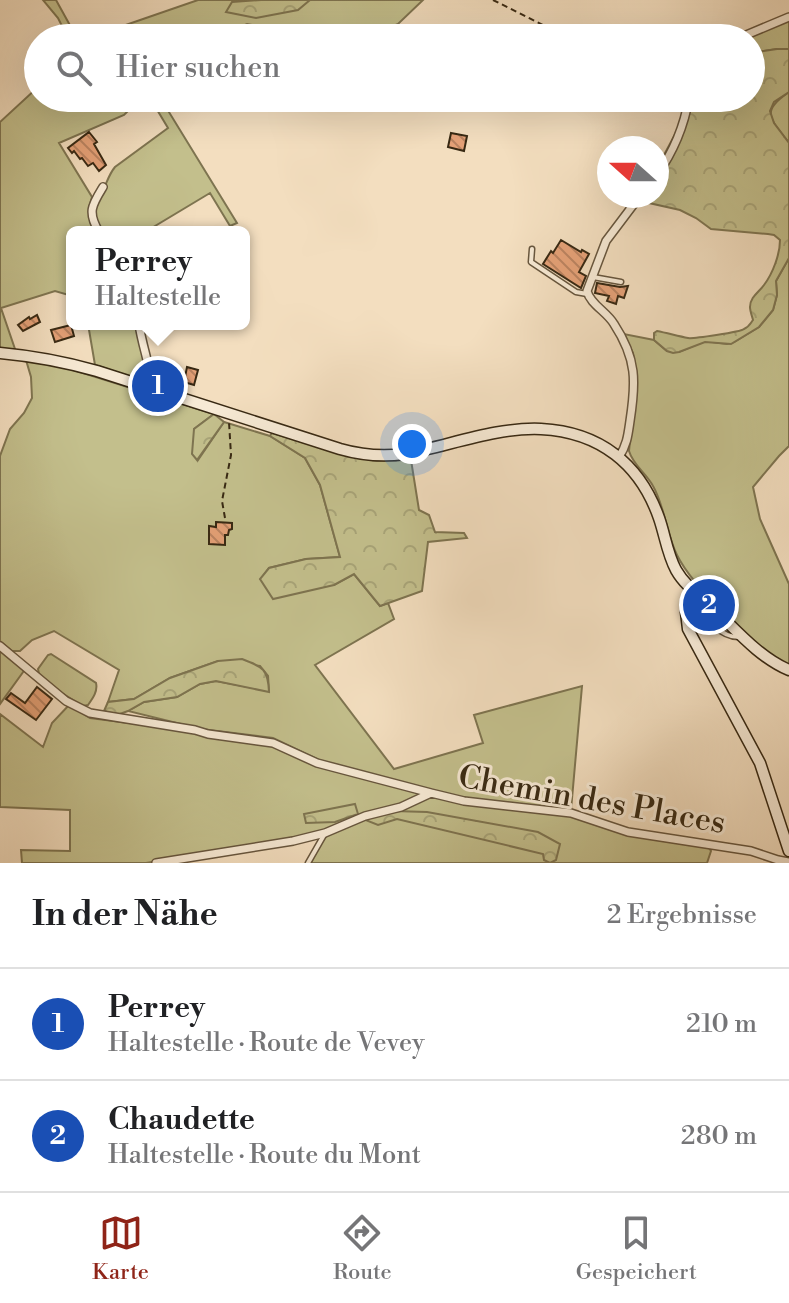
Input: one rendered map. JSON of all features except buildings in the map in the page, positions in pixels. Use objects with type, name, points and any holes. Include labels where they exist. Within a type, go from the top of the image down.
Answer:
[{"type":"main road","points":[[0,353],[64,362],[363,454],[404,454],[510,431],[537,429],[590,439],[619,457],[646,489],[673,563],[683,580],[742,636],[775,663],[789,670]]},
{"type":"main road","points":[[698,595],[687,609],[688,629],[757,755],[789,851]]},
{"type":"street","points":[[765,27],[789,17]]},
{"type":"street","points":[[669,154],[679,137],[686,112]]},
{"type":"street","points":[[95,226],[91,208],[103,187]]},
{"type":"street","points":[[619,457],[628,438],[635,381],[633,368],[627,348],[613,322],[587,294],[606,241],[631,208]]},
{"type":"street","points":[[140,330],[152,389]]},
{"type":"street","points":[[0,646],[66,701],[90,713],[273,743],[317,763],[431,793]]},
{"type":"street","name":"Chemin des Places","points":[[156,863],[325,833],[365,816],[401,807],[431,793],[464,801],[571,813],[628,832],[751,851],[789,862]]},
{"type":"lane","points":[[532,249],[531,262],[576,292],[587,294]]},
{"type":"lane","points":[[591,277],[621,282]]},
{"type":"lane","points":[[308,863],[325,833]]},
{"type":"path","points":[[493,0],[541,24]]},
{"type":"path","points":[[225,518],[222,501],[231,455],[231,414]]},
{"type":"green space","points":[[43,0],[56,0],[69,24],[61,24]]},
{"type":"green space","points":[[198,0],[423,0],[398,24],[129,24]]},
{"type":"green space","points":[[310,0],[298,10],[256,18],[226,12],[232,2]]},
{"type":"green space","points":[[789,20],[789,49],[765,51],[765,30]]},
{"type":"green space","points":[[789,49],[789,92],[774,102],[770,111],[774,123],[789,143],[789,258],[776,281],[777,295],[773,310],[759,327],[731,344],[705,342],[679,352],[667,351],[654,340],[657,331],[691,338],[735,332],[748,326],[753,320],[751,300],[773,269],[780,240],[768,234],[711,229],[696,218],[669,208],[669,146],[679,127],[682,112],[765,112],[765,51]]},
{"type":"green space","points":[[789,92],[789,143],[773,122],[771,111]]},
{"type":"green space","points":[[24,100],[24,112],[127,112],[59,143],[92,197],[90,215],[94,226],[66,226],[66,294],[55,291],[1,308],[15,349],[0,349],[0,122]]},
{"type":"green space","points":[[158,112],[169,112],[237,223],[230,226],[210,193],[155,226],[99,226],[96,209],[99,198],[115,167],[168,128]]},
{"type":"green space","points":[[789,258],[789,446],[753,487],[760,519],[789,584],[789,667],[761,648],[727,617],[677,555],[657,494],[629,451],[637,377],[633,353],[624,334],[654,340],[667,351],[679,352],[705,341],[734,342],[759,327],[773,310],[777,295],[776,281]]},
{"type":"green space","points":[[89,330],[137,330],[148,380],[144,381],[95,365]]},
{"type":"green space","points":[[26,360],[67,368],[214,414],[194,429],[198,460],[224,422],[270,436],[305,458],[320,485],[340,557],[306,559],[269,568],[261,579],[334,585],[354,574],[380,606],[388,603],[394,619],[315,665],[394,769],[483,743],[474,715],[582,686],[571,810],[465,798],[319,760],[273,738],[201,729],[128,711],[144,702],[177,697],[200,684],[216,681],[269,691],[268,676],[260,666],[218,661],[170,678],[134,699],[108,702],[119,670],[54,631],[32,640],[20,651],[12,651],[0,641],[0,456],[10,429],[32,398]]},
{"type":"green space","points":[[214,414],[224,422],[197,460],[192,454],[194,429]]},
{"type":"green space","points":[[272,433],[350,456],[377,461],[411,460],[419,510],[429,515],[435,532],[464,533],[467,538],[428,542],[422,591],[380,606],[354,574],[334,585],[273,599],[260,579],[269,568],[306,559],[340,557],[320,485],[305,458],[270,436]]},
{"type":"green space","points":[[0,648],[26,668],[0,704]]},
{"type":"green space","points":[[51,654],[96,683],[96,692],[88,705],[83,706],[57,690],[39,674],[38,669]]},
{"type":"green space","points":[[242,659],[263,670],[269,692],[216,681],[200,684],[177,697],[144,702],[117,715],[104,711],[108,702],[134,699],[170,678],[218,661]]},
{"type":"green space","points":[[69,705],[90,718],[184,730],[276,747],[422,794],[400,806],[286,841],[146,863],[22,863],[21,850],[70,851],[70,810],[0,807],[0,714],[43,747],[52,723]]},
{"type":"green space","points":[[430,797],[571,816],[709,848],[711,851],[707,863],[311,863],[320,842],[329,834]]},
{"type":"green space","points":[[355,804],[358,814],[335,822],[306,823],[304,814]]},
{"type":"green space","points":[[393,811],[427,812],[538,832],[560,844],[556,860],[550,863],[544,860],[543,854],[397,819],[378,825],[363,819]]},
{"type":"place","name":"Perrey","points":[[158,386]]},
{"type":"place","name":"Chaudette","points":[[709,605]]}]
